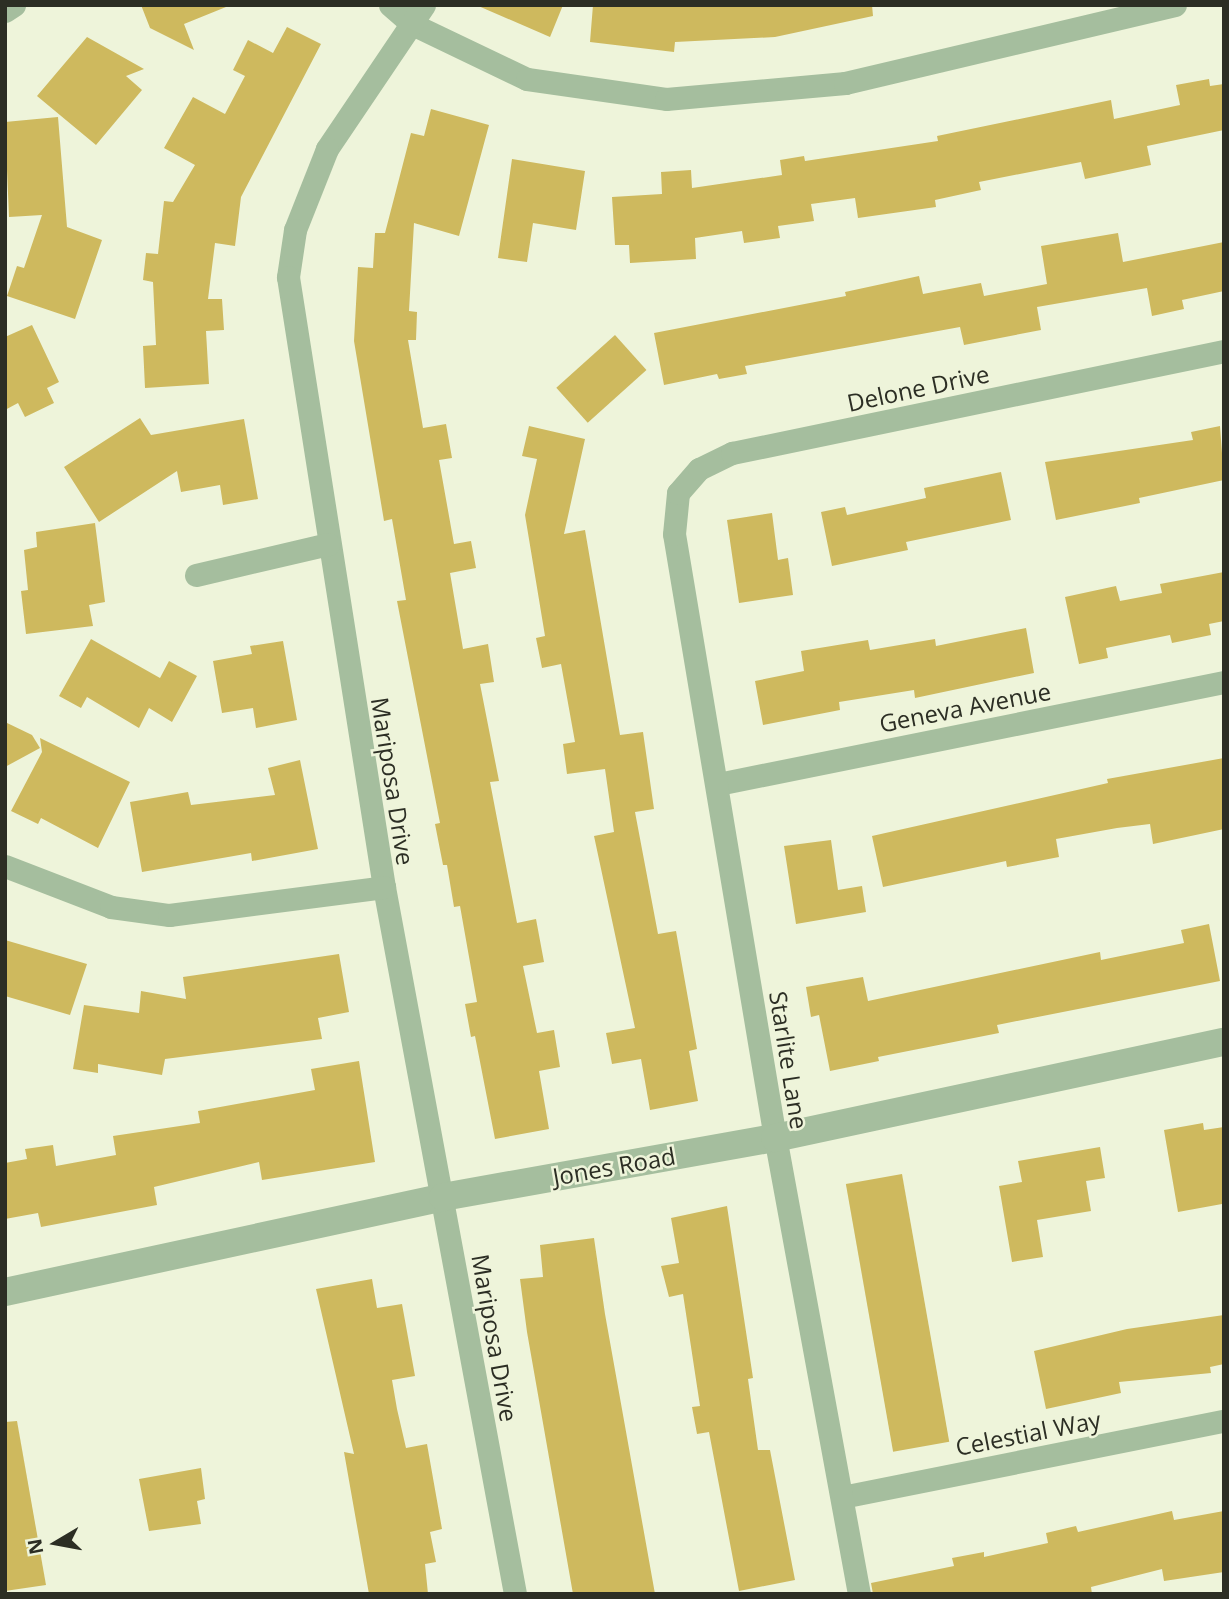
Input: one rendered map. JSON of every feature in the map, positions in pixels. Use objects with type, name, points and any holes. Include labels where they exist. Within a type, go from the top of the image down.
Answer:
[{"type":"street","points":[[5,11],[14,5]]},
{"type":"street","points":[[390,5],[418,15],[527,79],[666,99],[845,83],[1175,5]]},
{"type":"street","name":"Mariposa Drive","points":[[418,15],[327,149],[295,230],[288,277],[384,887],[515,1594]]},
{"type":"street","name":"Delone Drive","points":[[674,534],[678,493],[686,481],[699,468],[732,453],[1224,351]]},
{"type":"street","name":"Starlite Lane","points":[[674,534],[718,783],[775,1138],[859,1594]]},
{"type":"street","points":[[196,575],[328,544]]},
{"type":"street","name":"Geneva Avenue","points":[[718,783],[1224,682]]},
{"type":"street","points":[[5,866],[111,907],[169,915],[384,887]]},
{"type":"street","name":"Jones Road","points":[[5,1292],[443,1196],[775,1138],[1224,1042]]},
{"type":"street","name":"Celestial Way","points":[[842,1497],[1224,1421]]},
{"type":"building","points":[[141,5],[226,7],[184,24],[194,50],[150,28]]},
{"type":"building","points":[[476,5],[563,5],[550,37]]},
{"type":"building","points":[[593,5],[872,5],[873,16],[775,37],[675,42],[674,52],[590,42]]},
{"type":"building","points":[[287,27],[321,44],[241,197],[235,246],[215,243],[208,299],[222,299],[224,330],[206,331],[209,384],[145,388],[143,346],[156,345],[153,282],[143,280],[146,253],[158,254],[164,201],[173,202],[195,165],[164,148],[193,97],[225,114],[245,76],[233,70],[248,40],[273,53]]},
{"type":"building","points":[[87,37],[144,69],[126,76],[142,90],[96,145],[37,96]]},
{"type":"building","points":[[1209,79],[1210,86],[1224,84],[1224,130],[1147,146],[1151,165],[1085,179],[1081,162],[979,182],[981,190],[935,200],[936,207],[858,218],[855,198],[811,204],[814,221],[778,226],[780,238],[744,243],[742,231],[695,238],[696,259],[630,263],[629,245],[615,245],[612,197],[662,194],[661,172],[691,170],[692,188],[782,175],[780,160],[804,156],[805,161],[938,141],[937,136],[1111,100],[1114,119],[1180,105],[1176,85]]},
{"type":"building","points":[[431,109],[489,125],[459,236],[414,223],[409,311],[417,312],[416,340],[408,340],[423,428],[446,424],[452,458],[439,460],[454,544],[471,541],[476,568],[450,573],[463,649],[488,644],[494,682],[480,684],[499,781],[490,782],[517,923],[536,919],[544,962],[523,966],[537,1033],[554,1030],[560,1067],[539,1071],[549,1129],[495,1139],[475,1036],[471,1037],[465,1004],[477,1002],[460,906],[454,907],[447,865],[443,865],[435,824],[440,823],[397,601],[406,600],[392,519],[384,521],[354,341],[358,267],[373,268],[375,233],[385,233],[411,133],[424,136]]},
{"type":"building","points":[[58,117],[67,227],[102,240],[75,319],[7,296],[17,266],[24,268],[42,215],[9,217],[5,122]]},
{"type":"building","points":[[512,159],[585,171],[576,230],[533,223],[527,262],[498,258]]},
{"type":"building","points":[[1118,233],[1123,262],[1224,242],[1224,291],[1182,300],[1184,309],[1152,316],[1147,288],[1037,307],[1041,330],[964,345],[960,327],[745,366],[747,374],[719,379],[717,374],[664,385],[654,333],[846,296],[845,292],[919,276],[923,294],[981,283],[984,296],[1047,284],[1041,246]]},
{"type":"building","points":[[32,325],[59,382],[47,388],[54,403],[25,417],[18,403],[5,410],[5,337]]},
{"type":"building","points":[[615,335],[646,370],[588,423],[556,388]]},
{"type":"building","points":[[140,418],[151,435],[244,419],[258,499],[223,505],[220,485],[181,492],[177,471],[99,522],[64,467]]},
{"type":"building","points":[[529,426],[585,439],[564,534],[585,530],[620,735],[643,732],[654,809],[635,812],[658,934],[676,931],[697,1049],[689,1051],[698,1101],[650,1110],[641,1059],[612,1064],[606,1033],[635,1028],[594,836],[614,832],[605,769],[567,774],[563,744],[575,742],[561,664],[542,668],[536,638],[545,636],[525,515],[537,459],[522,456]]},
{"type":"building","points":[[1220,426],[1224,480],[1139,498],[1140,503],[1056,520],[1045,462],[1193,440],[1191,432]]},
{"type":"building","points":[[1001,472],[1011,520],[906,542],[908,550],[832,566],[821,512],[845,507],[847,515],[926,498],[924,488]]},
{"type":"building","points":[[772,513],[778,560],[788,558],[793,595],[739,603],[727,520]]},
{"type":"building","points":[[95,523],[105,602],[89,605],[93,626],[26,634],[21,591],[28,590],[24,550],[37,547],[36,532]]},
{"type":"building","points":[[1224,572],[1224,621],[1209,624],[1211,635],[1172,643],[1170,635],[1106,648],[1108,658],[1079,664],[1065,597],[1116,586],[1120,601],[1162,593],[1160,584]]},
{"type":"building","points":[[1026,628],[1034,673],[915,698],[914,690],[839,702],[840,710],[763,725],[755,681],[804,671],[801,651],[868,640],[870,650],[935,639],[936,646]]},
{"type":"building","points":[[91,639],[160,678],[169,661],[197,676],[172,722],[149,708],[139,728],[87,697],[81,708],[59,696]]},
{"type":"building","points":[[283,641],[297,720],[256,728],[253,708],[222,713],[213,661],[252,654],[250,646]]},
{"type":"building","points":[[5,722],[32,735],[40,748],[5,767]]},
{"type":"building","points":[[40,738],[130,782],[98,848],[41,818],[38,824],[11,811],[42,752]]},
{"type":"building","points":[[1224,758],[1224,829],[1153,844],[1150,824],[1117,828],[1056,839],[1059,857],[1007,867],[1006,861],[883,887],[872,836],[1108,783],[1107,779]]},
{"type":"building","points":[[300,760],[318,849],[252,861],[251,853],[142,872],[130,802],[188,792],[191,805],[275,795],[268,768]]},
{"type":"building","points":[[831,840],[838,890],[862,886],[866,912],[796,924],[784,846]]},
{"type":"building","points":[[1209,924],[1220,981],[997,1025],[999,1033],[878,1057],[879,1061],[830,1071],[819,1015],[811,1017],[806,987],[863,977],[868,1001],[1100,952],[1101,960],[1184,943],[1181,930]]},
{"type":"building","points":[[5,940],[87,964],[70,1015],[5,996]]},
{"type":"building","points":[[339,954],[349,1012],[318,1018],[322,1039],[165,1059],[162,1075],[98,1064],[98,1073],[73,1069],[84,1005],[139,1013],[141,991],[186,999],[183,977]]},
{"type":"building","points":[[359,1061],[375,1162],[262,1180],[259,1162],[154,1187],[157,1205],[41,1227],[38,1213],[5,1219],[5,1163],[27,1159],[25,1149],[53,1145],[56,1166],[116,1155],[113,1136],[200,1123],[198,1111],[315,1090],[311,1069]]},
{"type":"building","points":[[1203,1123],[1204,1130],[1224,1127],[1222,1204],[1178,1212],[1164,1130]]},
{"type":"building","points":[[1100,1147],[1105,1178],[1086,1181],[1091,1211],[1037,1220],[1043,1257],[1012,1262],[999,1186],[1022,1182],[1018,1161]]},
{"type":"building","points":[[902,1174],[949,1442],[893,1452],[846,1184]]},
{"type":"building","points":[[727,1206],[753,1378],[748,1379],[758,1450],[770,1450],[795,1580],[739,1591],[709,1432],[697,1434],[692,1407],[700,1406],[683,1294],[669,1297],[661,1266],[679,1263],[671,1218]]},
{"type":"building","points":[[594,1238],[655,1594],[573,1594],[527,1332],[520,1279],[543,1277],[540,1245]]},
{"type":"building","points":[[372,1279],[377,1308],[402,1304],[415,1376],[392,1380],[406,1448],[427,1444],[442,1529],[430,1532],[436,1562],[425,1564],[428,1594],[369,1594],[344,1452],[354,1454],[316,1289]]},
{"type":"building","points":[[1224,1315],[1224,1364],[1210,1367],[1211,1373],[1119,1382],[1121,1393],[1046,1409],[1034,1351],[1127,1329]]},
{"type":"building","points":[[17,1421],[46,1585],[5,1591],[5,1422]]},
{"type":"building","points":[[201,1468],[205,1499],[197,1501],[201,1524],[149,1531],[139,1479]]},
{"type":"building","points":[[1172,1511],[1174,1520],[1224,1511],[1224,1572],[1164,1581],[1162,1569],[1091,1587],[1092,1594],[873,1594],[871,1583],[954,1566],[952,1558],[984,1552],[984,1557],[1048,1543],[1046,1533],[1076,1526],[1078,1532]]}]
